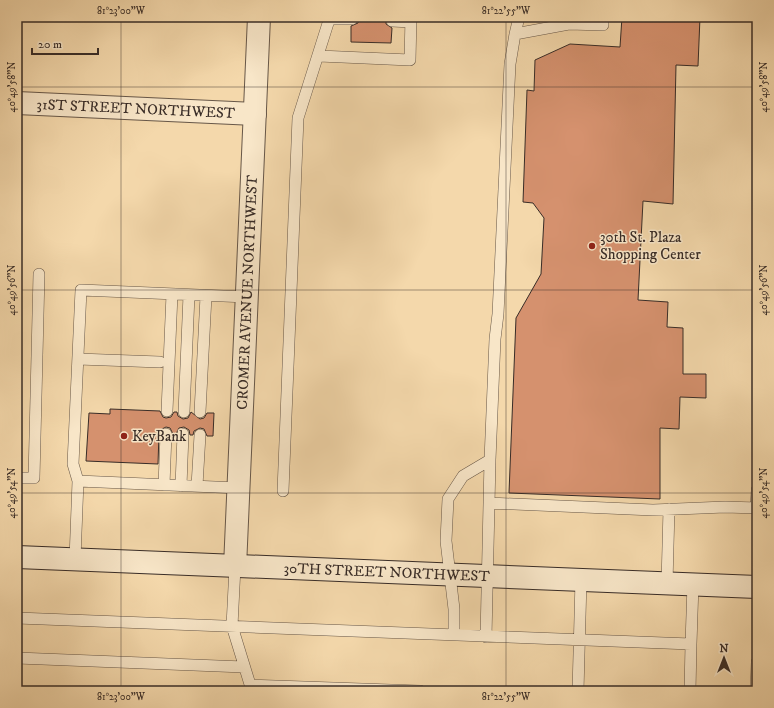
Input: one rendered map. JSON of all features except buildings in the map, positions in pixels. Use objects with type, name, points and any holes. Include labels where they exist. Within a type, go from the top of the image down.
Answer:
[{"type":"street","name":"CROMER AVENUE NORTHWEST","points":[[235,567],[259,17]]},
{"type":"street","name":"31ST STREET NORTHWEST","points":[[17,103],[255,114]]},
{"type":"street","name":"30TH STREET NORTHWEST","points":[[17,557],[757,587]]},
{"type":"lane","points":[[486,637],[489,576],[490,460],[506,126],[510,64],[519,17]]},
{"type":"lane","points":[[515,34],[569,24],[603,25],[603,17]]},
{"type":"lane","points":[[283,491],[298,118],[330,18],[352,19]]},
{"type":"lane","points":[[319,56],[410,60],[411,20],[392,21]]},
{"type":"lane","points":[[17,478],[34,478],[39,274]]},
{"type":"lane","points":[[75,559],[78,482],[73,464],[81,290],[246,297]]},
{"type":"lane","points":[[167,411],[172,294]]},
{"type":"lane","points":[[184,412],[189,295]]},
{"type":"lane","points":[[200,412],[206,296]]},
{"type":"lane","points":[[78,359],[160,362]]},
{"type":"lane","points":[[164,485],[166,434]]},
{"type":"lane","points":[[180,486],[183,434]]},
{"type":"lane","points":[[197,486],[200,435]]},
{"type":"lane","points":[[454,635],[454,609],[446,541],[448,499],[464,476],[490,460]]},
{"type":"lane","points":[[78,482],[238,488]]},
{"type":"lane","points":[[489,503],[669,509],[724,507],[757,508],[757,490]]},
{"type":"lane","points":[[667,583],[669,509]]},
{"type":"lane","points":[[235,567],[232,626],[251,688],[420,691]]},
{"type":"lane","points":[[578,691],[581,580]]},
{"type":"lane","points":[[690,691],[693,584]]},
{"type":"lane","points":[[17,618],[691,644]]},
{"type":"lane","points":[[17,658],[244,667]]},
{"type":"lane","points":[[756,691],[757,662]]},
{"type":"place","name":"30th St. Plaza Shopping Center","points":[[592,246]]},
{"type":"place","name":"KeyBank","points":[[124,436]]}]
